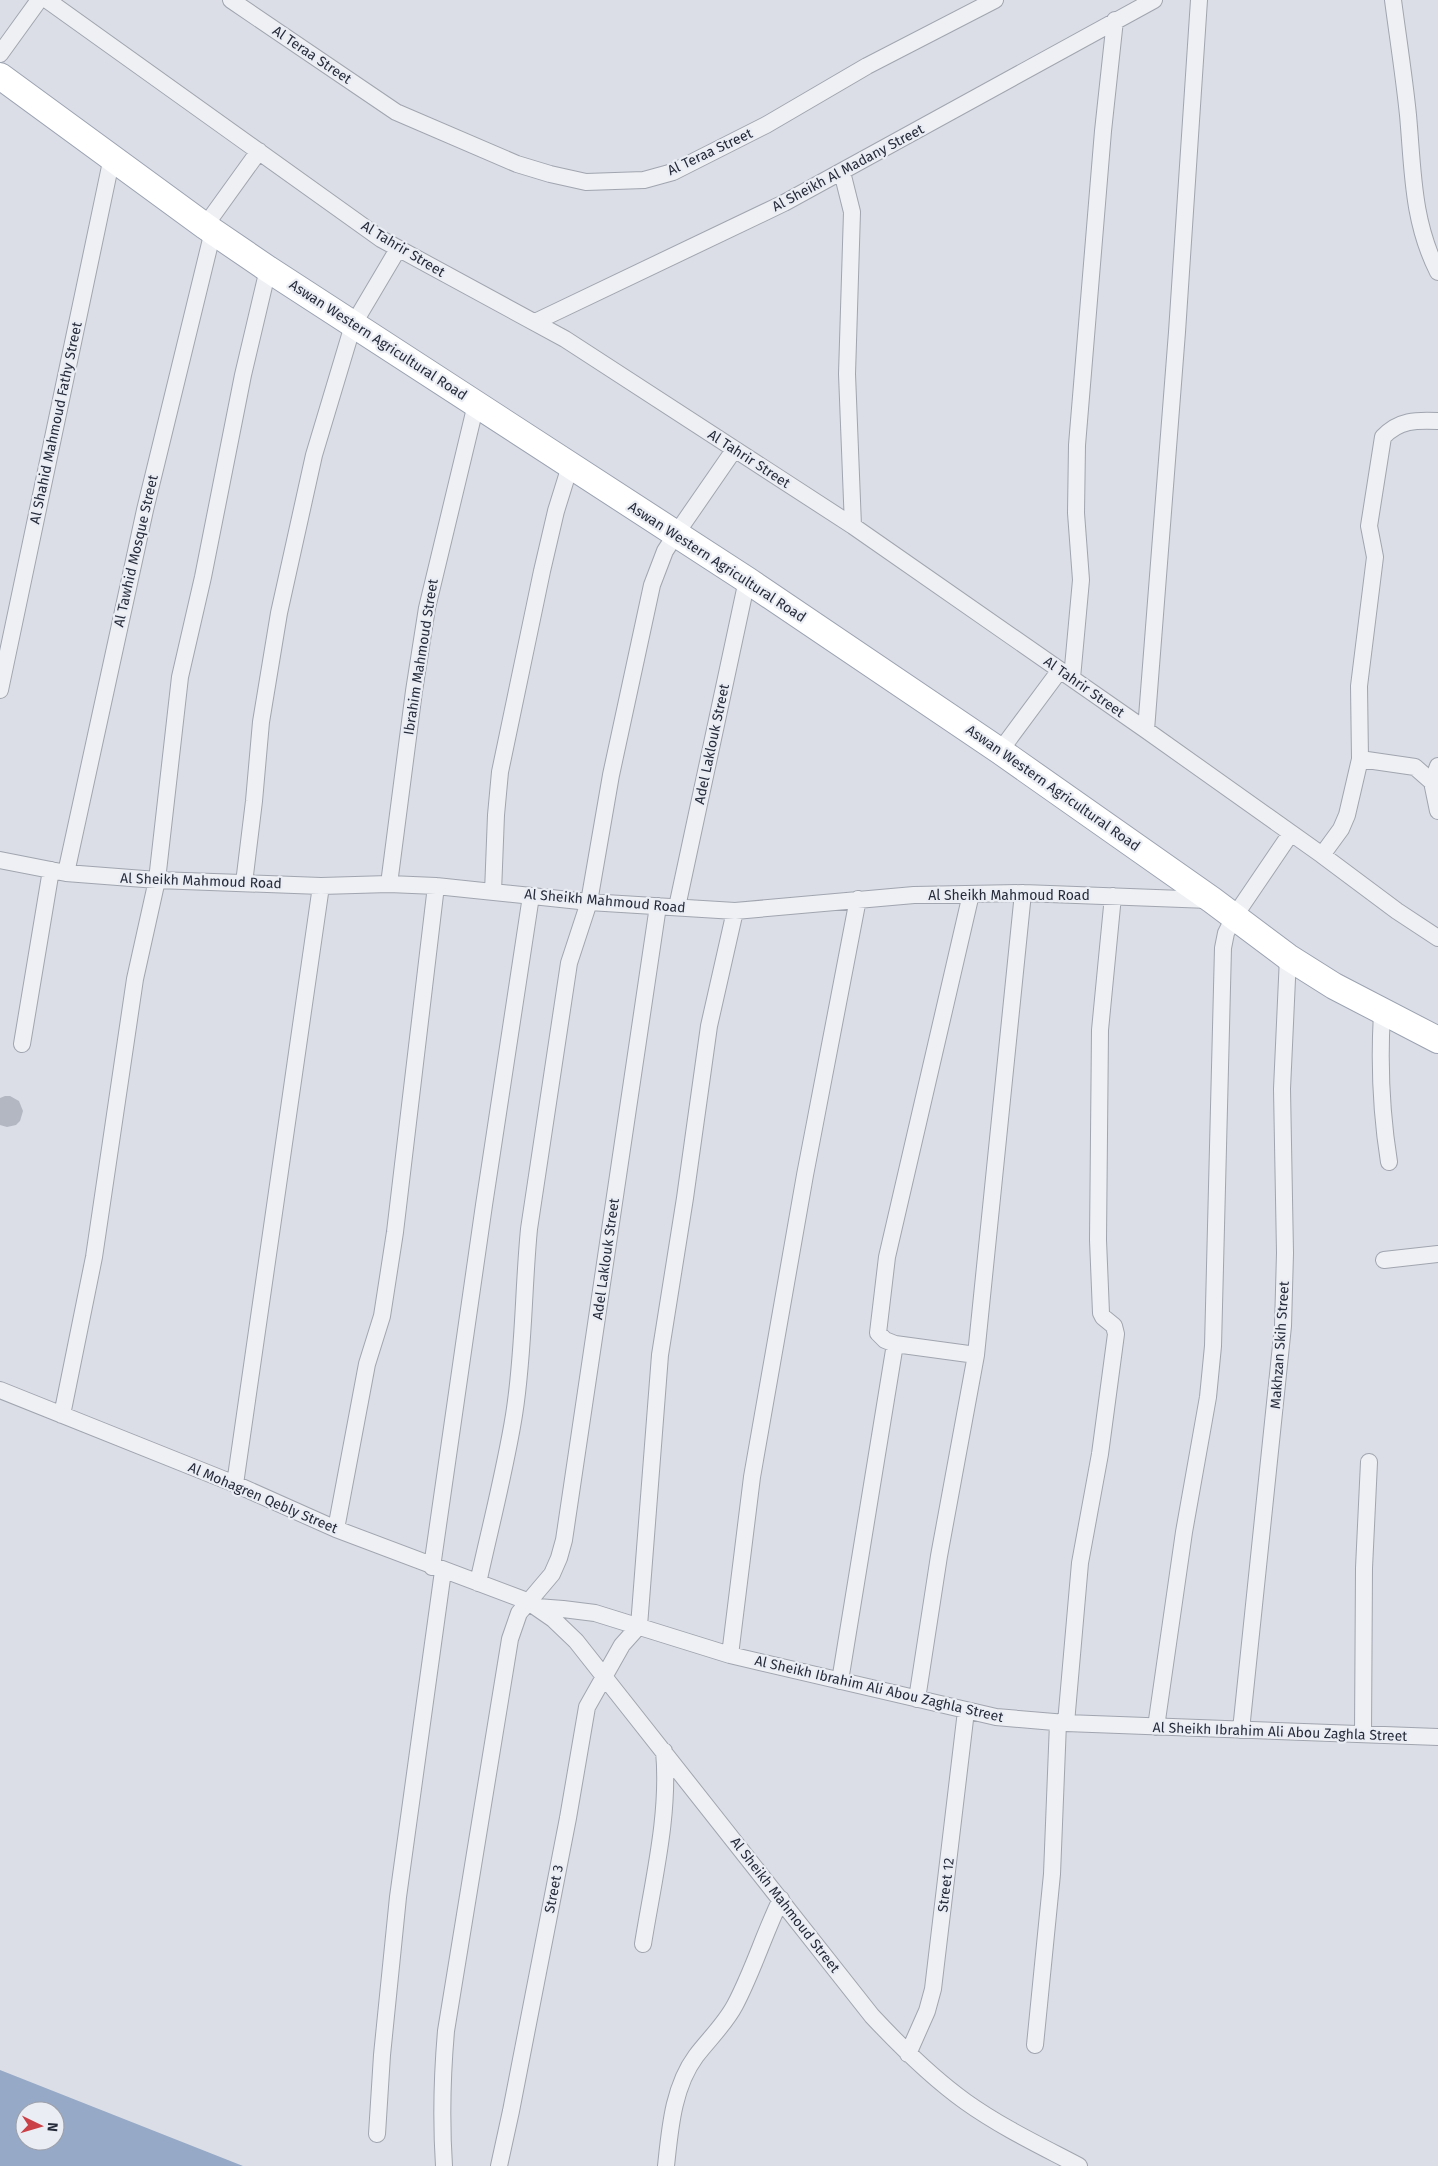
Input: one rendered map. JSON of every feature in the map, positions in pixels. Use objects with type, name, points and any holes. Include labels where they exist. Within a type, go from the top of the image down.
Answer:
[{"type":"main road","name":"Aswan Western Agricultural Road","points":[[1,74],[209,228],[268,269],[747,580],[1000,751],[1212,900],[1288,957],[1382,1013],[1438,1040]]},
{"type":"street","points":[[1,74],[39,0]]},
{"type":"street","name":"Al Tahrir Street","points":[[48,0],[363,226],[398,249],[535,322],[587,353],[853,526],[1322,854],[1397,912],[1437,936]]},
{"type":"street","name":"Al Teraa Street","points":[[231,0],[396,112],[419,124],[517,164],[586,182],[605,183],[644,180],[673,172],[766,125],[867,66],[995,0]]},
{"type":"street","name":"Al Sheikh Al Madany Street","points":[[535,322],[755,217],[842,172],[1154,0]]},
{"type":"street","points":[[1146,730],[1178,322],[1198,0]]},
{"type":"street","points":[[1393,0],[1418,213],[1429,254],[1438,272]]},
{"type":"street","points":[[1000,751],[1066,674],[1081,580],[1076,513],[1077,445],[1098,179],[1115,20]]},
{"type":"street","points":[[209,228],[259,151]]},
{"type":"street","name":"Al Shahid Mahmoud Fathy Street","points":[[0,690],[112,157]]},
{"type":"street","points":[[842,172],[852,212],[848,374],[853,526]]},
{"type":"street","name":"Al Tawhid Mosque Street","points":[[22,1044],[58,872],[145,510],[209,228]]},
{"type":"street","points":[[244,883],[261,722],[278,613],[314,455],[353,325],[398,249]]},
{"type":"street","points":[[62,1415],[94,1257],[135,979],[157,880],[180,677],[203,577],[243,376],[268,269]]},
{"type":"street","name":"Ibrahim Mahmoud Street","points":[[389,884],[414,691],[427,608],[476,404]]},
{"type":"street","points":[[1322,854],[1341,830],[1347,815],[1360,760],[1359,686],[1375,557],[1369,526],[1383,438],[1391,428],[1407,422],[1438,421]]},
{"type":"street","points":[[478,1583],[514,1417],[521,1364],[524,1273],[529,1229],[569,962],[589,902],[611,775],[644,620],[658,568],[676,534],[734,450]]},
{"type":"street","points":[[494,892],[496,815],[500,772],[542,571],[556,511],[570,466]]},
{"type":"street","name":"Adel Laklouk Street","points":[[677,907],[747,580]]},
{"type":"street","points":[[1360,760],[1436,771],[1438,811]]},
{"type":"street","points":[[1156,1728],[1184,1532],[1208,1396],[1214,1346],[1223,948],[1226,933],[1234,916],[1291,833]]},
{"type":"street","name":"Al Sheikh Mahmoud Road","points":[[0,860],[58,872],[157,880],[321,886],[389,884],[436,886],[589,902],[736,911],[858,899],[972,894],[1023,893],[1212,900]]},
{"type":"street","points":[[234,1484],[321,886]]},
{"type":"street","points":[[336,1530],[367,1364],[382,1316],[396,1232],[436,886]]},
{"type":"street","points":[[917,1699],[940,1556],[976,1355],[1023,893]]},
{"type":"street","points":[[972,894],[887,1257],[878,1333],[885,1340],[895,1344],[976,1355]]},
{"type":"street","points":[[377,2134],[384,2035],[398,1897],[438,1569],[484,1205],[531,896]]},
{"type":"street","points":[[1035,2045],[1052,1874],[1062,1723],[1080,1563],[1100,1454],[1116,1334],[1114,1326],[1101,1313],[1098,1240],[1100,1030],[1113,896]]},
{"type":"street","points":[[730,1655],[752,1478],[804,1175],[858,899]]},
{"type":"street","name":"Adel Laklouk Street","points":[[444,2166],[441,2122],[446,2031],[510,1639],[519,1613],[532,1604],[540,1588],[552,1574],[564,1540],[658,906]]},
{"type":"street","points":[[639,1626],[660,1355],[685,1198],[709,1026],[736,911]]},
{"type":"street","name":"Makhzan Skih Street","points":[[1242,1730],[1283,1326],[1285,1253],[1282,1089],[1288,957]]},
{"type":"street","points":[[1382,1013],[1381,1103],[1389,1162]]},
{"type":"street","points":[[1384,1260],[1438,1254]]},
{"type":"street","points":[[840,1681],[895,1344]]},
{"type":"street","name":"Al Mohagren Qebly Street","points":[[0,1390],[234,1484],[336,1530],[532,1604]]},
{"type":"street","points":[[1363,1734],[1364,1568],[1369,1462]]},
{"type":"street","name":"Al Sheikh Ibrahim Ali Abou Zaghla Street","points":[[532,1604],[595,1613],[730,1655],[966,1711],[1027,1721],[1156,1728],[1438,1737]]},
{"type":"street","name":"Al Sheikh Mahmoud Street","points":[[532,1604],[565,1630],[664,1751],[872,2016],[908,2054],[932,2076],[972,2106],[1000,2124],[1079,2166]]},
{"type":"street","name":"Street 3","points":[[498,2166],[511,2111],[568,1818],[587,1707],[592,1695],[604,1678],[622,1645],[639,1626]]},
{"type":"street","name":"Street 12","points":[[908,2054],[927,2011],[932,1988],[966,1711]]},
{"type":"street","points":[[643,1944],[664,1811],[666,1778],[664,1751]]},
{"type":"street","points":[[666,2166],[671,2121],[680,2088],[695,2058],[730,2014],[744,1989],[781,1899]]},
{"type":"water","points":[[0,2070],[243,2166],[0,2166]]},
{"type":"building","points":[[10,1096],[19,1101],[23,1111],[20,1121],[16,1125],[7,1127],[0,1125],[0,1098]]}]
